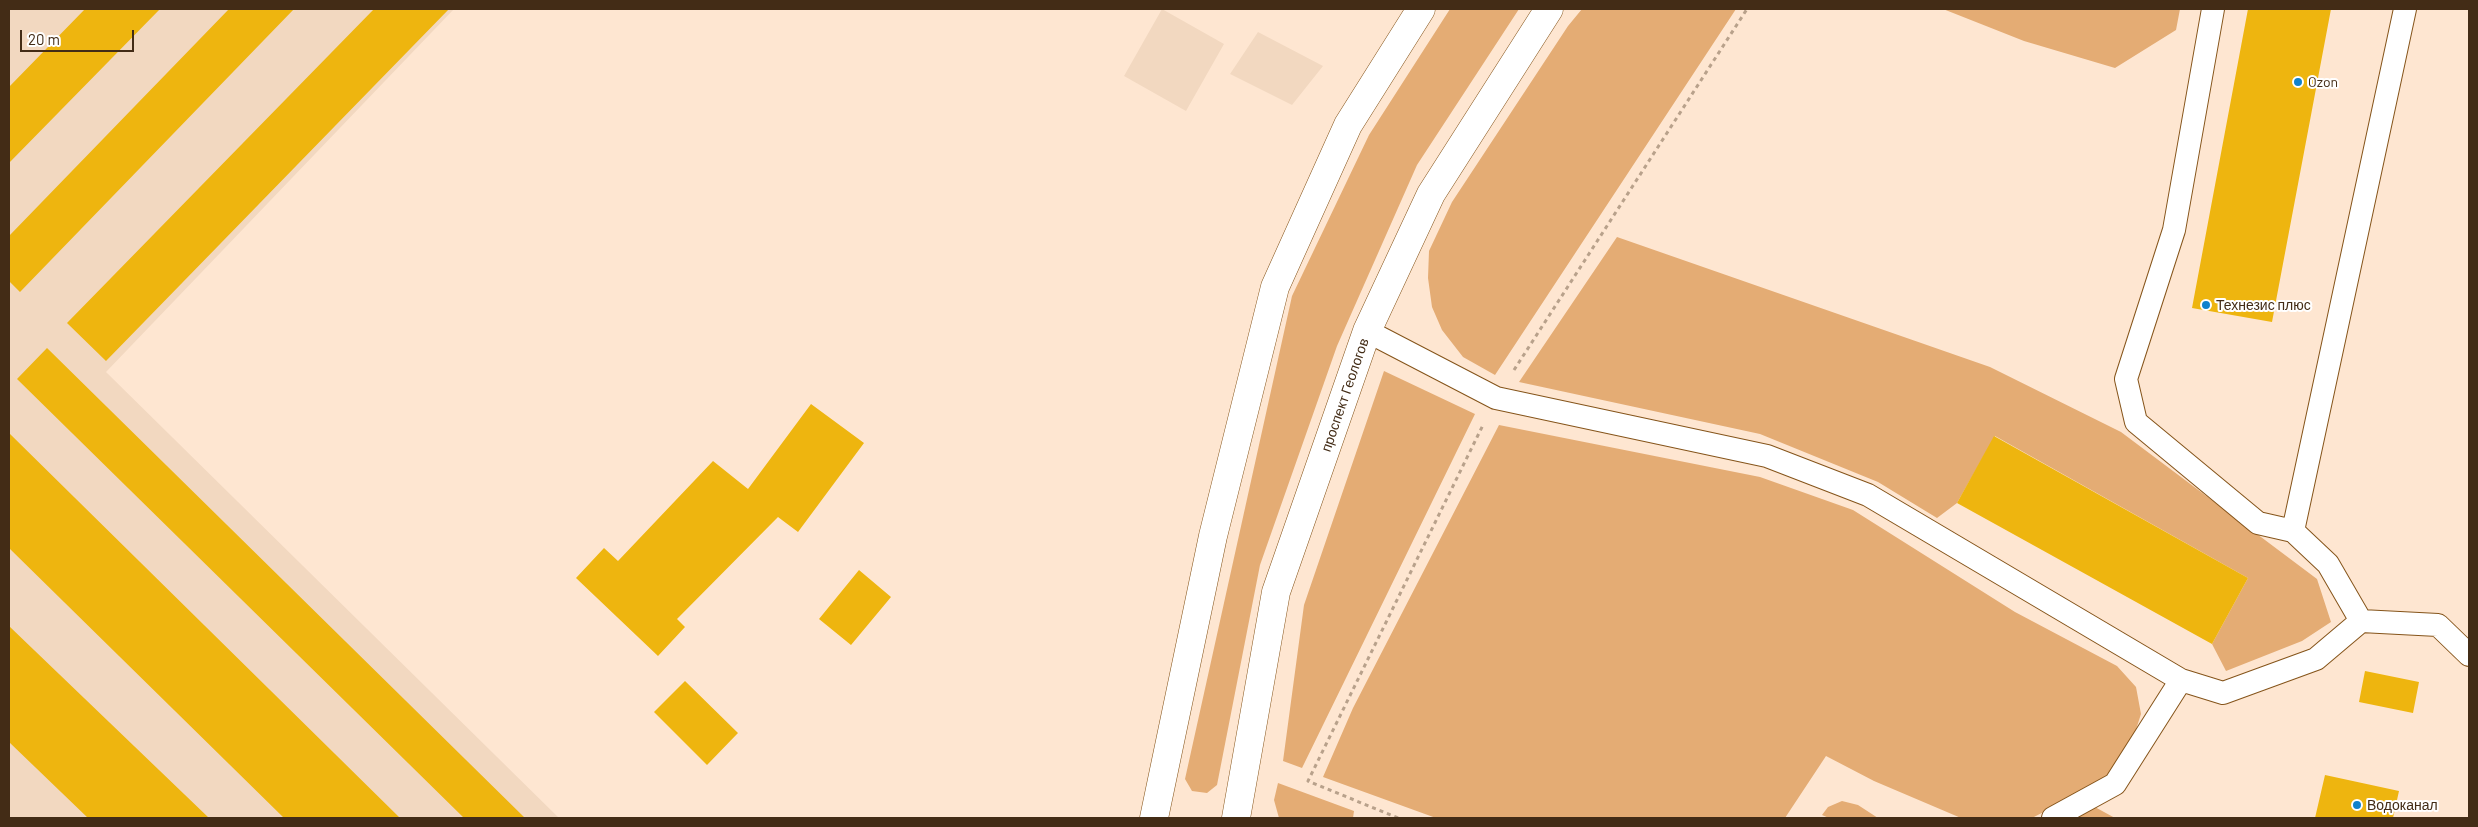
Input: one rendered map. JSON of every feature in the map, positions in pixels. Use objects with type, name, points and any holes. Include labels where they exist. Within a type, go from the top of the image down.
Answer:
[{"type":"main road","points":[[1154,818],[1213,536],[1275,287],[1348,125],[1421,9]]},
{"type":"main road","name":"проспект Геологов","points":[[1236,818],[1276,592],[1367,331],[1431,194],[1549,9]]},
{"type":"lane","points":[[2213,9],[2174,230],[2126,379],[2136,422],[2258,524],[2293,531],[2328,564],[2361,621]]},
{"type":"lane","points":[[2293,531],[2405,9]]},
{"type":"lane","points":[[1367,331],[1496,398],[1766,456],[1868,495],[2182,680],[2223,692],[2316,659],[2361,621],[2438,625],[2469,655]]},
{"type":"lane","points":[[2053,818],[2115,784],[2182,680]]},
{"type":"shaded area","points":[[9,9],[454,9],[106,372],[559,818],[9,818]]},
{"type":"shaded area","points":[[1162,9],[1224,44],[1186,111],[1124,76]]},
{"type":"shaded area","points":[[1450,9],[1519,9],[1417,165],[1337,346],[1260,565],[1217,785],[1207,793],[1192,791],[1185,779],[1292,296],[1369,135]]},
{"type":"shaded area","points":[[1582,9],[1736,9],[1495,375],[1463,357],[1442,330],[1432,307],[1428,278],[1429,251],[1452,202],[1568,26]]},
{"type":"shaded area","points":[[1943,9],[2180,9],[2176,30],[2115,68],[2024,41]]},
{"type":"shaded area","points":[[1258,32],[1323,66],[1292,105],[1230,74]]},
{"type":"shaded area","points":[[1617,237],[1990,367],[2121,432],[2317,579],[2331,622],[2302,641],[2226,671],[2212,644],[2248,578],[1995,436],[1957,503],[1937,518],[1878,482],[1760,434],[1519,382]]},
{"type":"shaded area","points":[[1384,371],[1475,414],[1302,768],[1283,761],[1304,605]]},
{"type":"shaded area","points":[[1499,425],[1760,477],[1853,510],[2015,612],[2117,666],[2136,687],[2141,714],[2130,748],[2102,782],[2032,818],[1961,818],[1874,781],[1826,756],[1785,818],[1436,818],[1323,777],[1353,708]]},
{"type":"shaded area","points":[[1278,783],[1354,811],[1353,818],[1279,818],[1274,800]]},
{"type":"shaded area","points":[[1842,801],[1858,805],[1878,818],[1829,818],[1822,815],[1828,807]]},
{"type":"shaded area","points":[[2093,806],[2115,818],[2071,818]]},
{"type":"building","points":[[85,9],[160,9],[9,163],[9,87]]},
{"type":"building","points":[[229,9],[294,9],[20,292],[9,281],[9,236]]},
{"type":"building","points":[[374,9],[449,9],[106,361],[67,323]]},
{"type":"building","points":[[2248,9],[2331,9],[2272,322],[2192,308]]},
{"type":"building","points":[[47,348],[525,818],[464,818],[17,379]]},
{"type":"building","points":[[811,404],[864,443],[798,532],[778,517],[677,619],[685,627],[658,656],[576,578],[604,548],[618,561],[713,461],[748,489]]},
{"type":"building","points":[[9,433],[400,818],[284,818],[9,548]]},
{"type":"building","points":[[1994,436],[2248,578],[2212,644],[1957,503]]},
{"type":"building","points":[[859,570],[891,597],[851,645],[819,619]]},
{"type":"building","points":[[9,626],[209,818],[88,818],[9,742]]},
{"type":"building","points":[[2365,671],[2419,682],[2413,713],[2359,702]]},
{"type":"building","points":[[685,681],[738,733],[707,765],[654,712]]},
{"type":"building","name":"Водоканал","points":[[2325,775],[2399,791],[2393,818],[2315,818]]},
{"type":"place","name":"Ozon","points":[[2298,82]]},
{"type":"place","name":"Технезис плюс","points":[[2206,305]]},
{"type":"place","name":"Водоканал","points":[[2357,805]]}]
